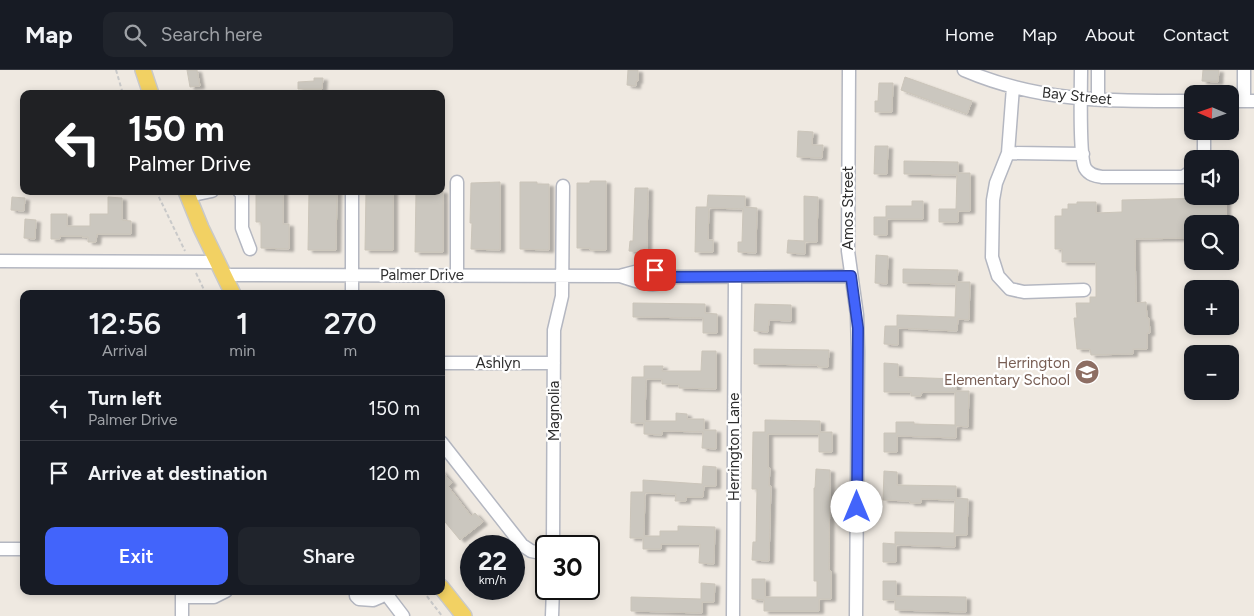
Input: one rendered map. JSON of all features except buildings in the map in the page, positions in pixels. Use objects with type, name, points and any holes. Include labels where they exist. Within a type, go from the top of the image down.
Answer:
[{"type":"main road","points":[[143,70],[150,90]]},
{"type":"main road","points":[[187,195],[231,290]]},
{"type":"main road","points":[[445,591],[464,616]]},
{"type":"street","name":"Amos Street","points":[[849,70],[848,251],[858,328],[856,616]]},
{"type":"street","name":"Bay Street","points":[[964,70],[1013,87],[1081,99],[1184,100]]},
{"type":"street","points":[[1081,70],[1085,168],[1092,175],[1102,177],[1184,176]]},
{"type":"street","points":[[1098,70],[1098,100]]},
{"type":"street","points":[[1244,70],[1249,101]]},
{"type":"street","points":[[1013,87],[1008,153],[996,183],[993,200],[992,257],[998,276],[1010,289],[1024,292],[1084,290]]},
{"type":"street","points":[[1008,153],[1083,154]]},
{"type":"street","points":[[457,182],[457,275]]},
{"type":"street","name":"Magnolia","points":[[553,535],[554,327],[562,296],[563,186]]},
{"type":"street","points":[[242,195],[242,228],[250,249]]},
{"type":"street","points":[[352,195],[352,290]]},
{"type":"street","name":"Palmer Drive","points":[[0,261],[191,262],[220,269],[352,275],[620,276],[647,284],[663,283],[671,277],[851,276]]},
{"type":"street","name":"Herrington Lane","points":[[732,616],[735,277]]},
{"type":"street","name":"Ashlyn","points":[[445,363],[554,363]]},
{"type":"street","points":[[445,447],[522,545],[530,551],[535,552]]},
{"type":"street","points":[[0,548],[20,549]]},
{"type":"street","points":[[182,595],[182,616]]},
{"type":"street","points":[[193,595],[214,597],[218,595]]},
{"type":"street","points":[[356,595],[362,600],[378,599],[380,595]]},
{"type":"street","points":[[386,595],[403,616]]},
{"type":"street","points":[[552,600],[552,616]]},
{"type":"path","points":[[116,70],[122,90]]},
{"type":"path","points":[[158,195],[204,290]]},
{"type":"path","points":[[426,595],[442,616]]},
{"type":"place","name":"Herrington Elementary School","points":[[1087,372]]},
{"type":"route","points":[[655,270],[664,271],[671,277],[851,276],[858,328],[857,507]]}]
